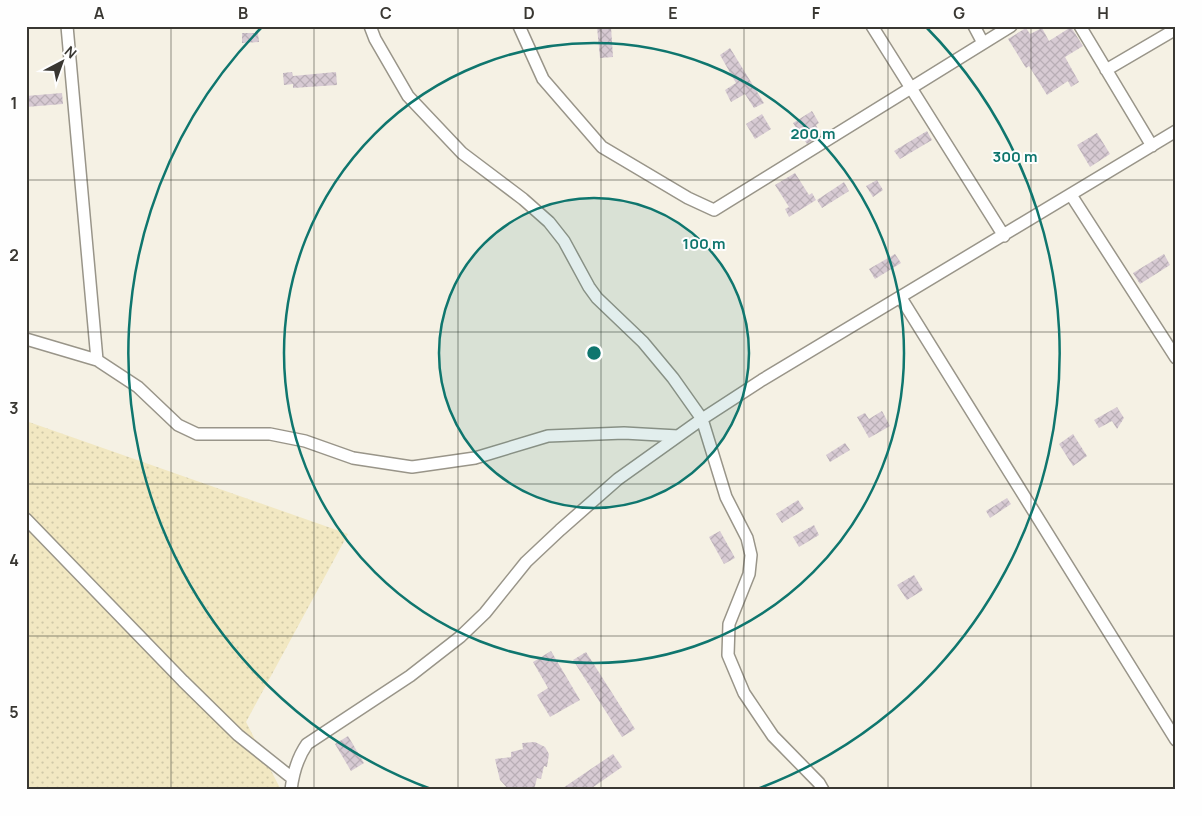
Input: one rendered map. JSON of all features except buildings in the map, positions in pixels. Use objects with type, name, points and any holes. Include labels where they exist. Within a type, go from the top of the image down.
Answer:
[{"type":"street","points":[[66,26],[96,360]]},
{"type":"street","points":[[370,26],[375,39],[408,96],[462,153],[500,184],[523,199],[549,222],[564,241],[597,298],[643,342],[674,378],[702,418],[726,498],[747,538],[751,556],[749,574],[729,624],[728,655],[744,693],[773,736],[819,783],[823,790]]},
{"type":"street","points":[[519,26],[543,79],[602,147],[688,198],[714,210],[1011,26]]},
{"type":"street","points":[[872,26],[1004,236]]},
{"type":"street","points":[[974,26],[984,43]]},
{"type":"street","points":[[1080,26],[1152,146]]},
{"type":"street","points":[[1106,70],[1176,29]]},
{"type":"street","points":[[291,790],[292,778],[301,753],[307,744],[410,676],[460,637],[485,613],[526,562],[618,479],[702,418],[762,380],[1176,131]]},
{"type":"street","points":[[1071,195],[1176,358]]},
{"type":"street","points":[[901,298],[1176,740]]},
{"type":"street","points":[[26,339],[96,360],[138,387],[178,425],[197,434],[270,434],[305,441],[353,458],[412,467],[474,458],[548,436],[624,433],[678,436]]},
{"type":"street","points":[[26,518],[183,681],[238,735],[292,778]]},
{"type":"sand","points":[[26,421],[348,534],[246,722],[281,790],[26,790]]}]
